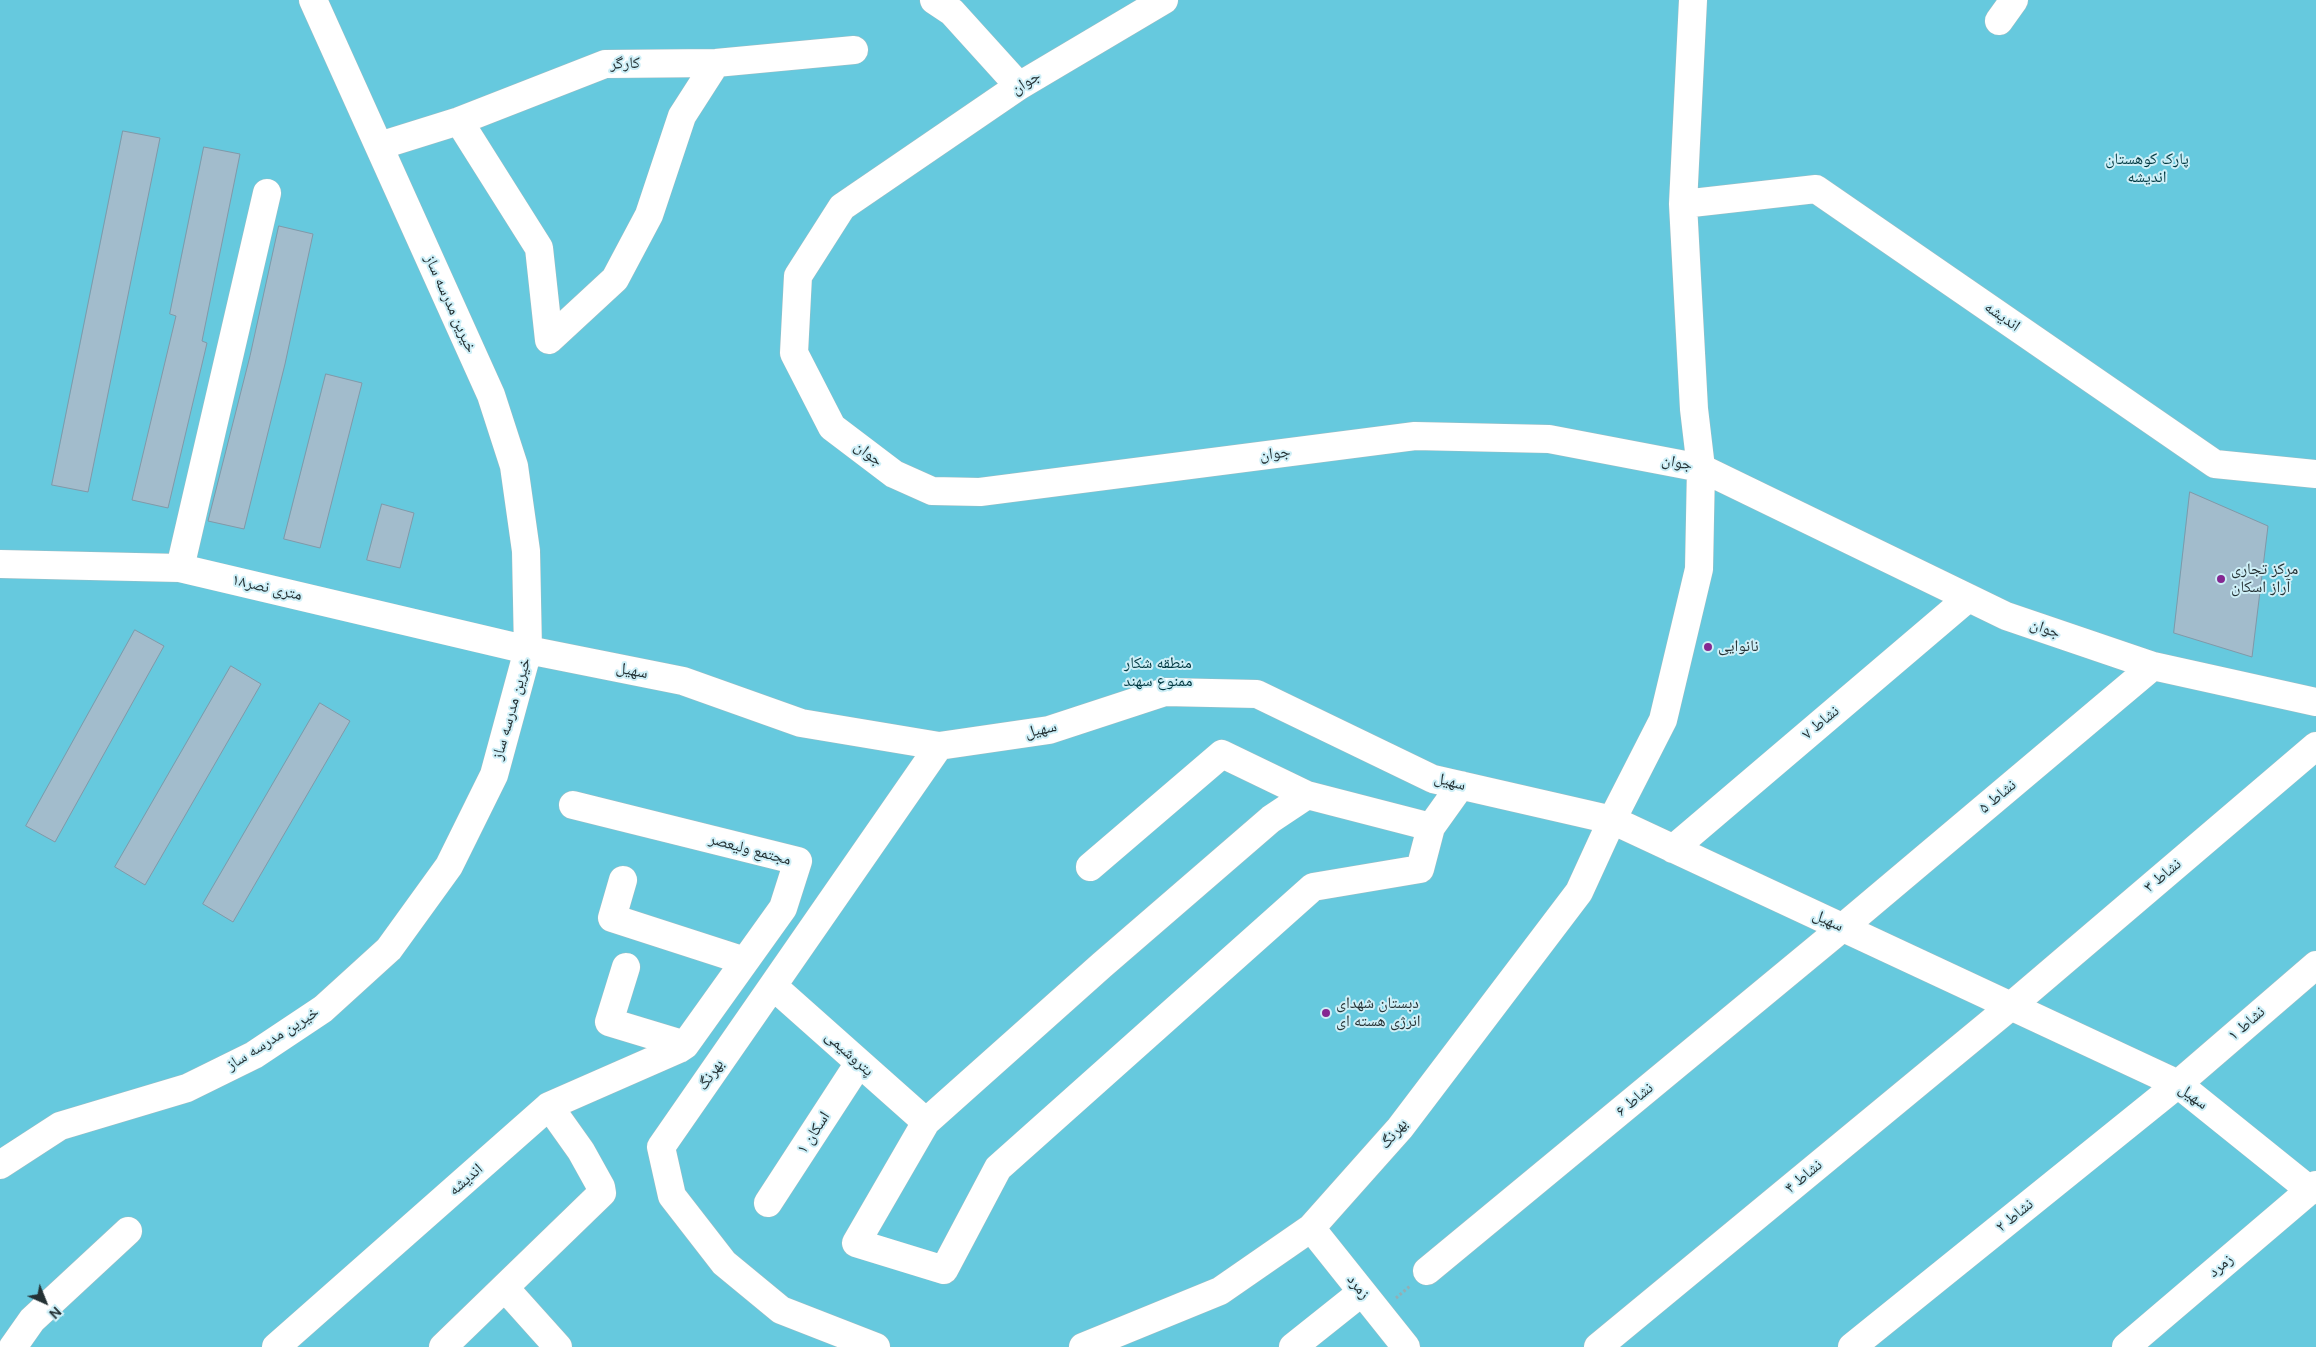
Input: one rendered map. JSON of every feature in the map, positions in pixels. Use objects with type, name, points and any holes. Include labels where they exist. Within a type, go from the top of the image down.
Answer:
[{"type":"street","name":"خیرین مدرسه ساز","points":[[0,1165],[60,1126],[187,1088],[254,1055],[322,1009],[389,949],[450,866],[494,774],[528,650],[526,551],[514,466],[491,395],[313,0]]},
{"type":"street","points":[[934,0],[952,12],[1019,86]]},
{"type":"street","name":"جوان","points":[[1164,0],[1019,86],[842,206],[798,276],[794,353],[832,427],[894,474],[932,491],[980,492],[1415,436],[1549,439],[1701,468],[2006,616],[2153,666],[2316,702]]},
{"type":"street","name":"بهرنگ","points":[[1084,1347],[1220,1291],[1311,1228],[1400,1128],[1579,892],[1612,820],[1663,720],[1699,569],[1701,468],[1694,408],[1683,204],[1694,0]]},
{"type":"street","name":"کارگر","points":[[379,146],[459,121],[605,64],[716,63],[854,50]]},
{"type":"street","points":[[459,121],[539,248],[548,340],[615,279],[649,215],[682,116],[716,63]]},
{"type":"street","name":"اندیشه","points":[[1683,204],[1816,189],[2215,464],[2316,474]]},
{"type":"street","points":[[180,568],[267,193]]},
{"type":"street","name":"۱۸متری نصر","points":[[0,564],[180,568],[528,650]]},
{"type":"street","name":"نشاط ۷","points":[[1673,849],[1968,598]]},
{"type":"street","name":"سهیل","points":[[528,650],[683,681],[801,723],[939,746],[1049,730],[1165,692],[1257,694],[1433,779],[1612,820],[2178,1084],[2314,1188]]},
{"type":"street","name":"نشاط ۵","points":[[1842,928],[2153,666]]},
{"type":"street","name":"بهرنگ","points":[[876,1347],[781,1310],[724,1263],[672,1196],[660,1147],[939,746]]},
{"type":"street","name":"نشاط ۳","points":[[2010,1006],[2316,746]]},
{"type":"street","points":[[1090,867],[1222,754],[1307,795],[1431,827]]},
{"type":"street","points":[[1307,795],[1271,819],[1102,965],[926,1122],[856,1243],[944,1270],[998,1168],[1313,887],[1420,869],[1431,827],[1461,785]]},
{"type":"street","name":"مجتمع ولیعصر","points":[[573,805],[798,861],[783,908],[682,1047]]},
{"type":"street","points":[[622,880],[612,918],[745,961]]},
{"type":"street","name":"نشاط ۶","points":[[1427,1271],[1842,928]]},
{"type":"street","name":"نشاط ۱","points":[[2178,1084],[2316,965]]},
{"type":"street","points":[[626,967],[609,1022],[682,1047]]},
{"type":"street","name":"پتروشیمی","points":[[773,986],[926,1122]]},
{"type":"street","name":"نشاط ۴","points":[[1598,1347],[2010,1006]]},
{"type":"street","name":"اندیشه","points":[[276,1347],[549,1106],[682,1047]]},
{"type":"street","name":"اسکان ۱","points":[[768,1203],[860,1063]]},
{"type":"street","name":"نشاط ۲","points":[[1852,1347],[2178,1084]]},
{"type":"street","points":[[443,1347],[602,1193],[601,1187],[581,1151],[549,1106]]},
{"type":"street","name":"زمرد","points":[[2126,1347],[2314,1188]]},
{"type":"street","name":"زمرد","points":[[1311,1228],[1406,1347]]},
{"type":"street","points":[[13,1347],[32,1320],[128,1231]]},
{"type":"street","points":[[505,1288],[558,1347]]},
{"type":"street","points":[[1293,1347],[1370,1303]]},
{"type":"path","points":[[1370,1303],[1427,1271]]},
{"type":"green space","name":"منطقه شکار ممنوع سهند","points":[[0,0],[2316,0],[2316,1347],[0,1347]]},
{"type":"building","points":[[123,131],[160,138],[88,492],[52,485]]},
{"type":"building","points":[[204,147],[240,154],[202,341],[207,343],[168,508],[132,500],[176,316],[170,314]]},
{"type":"building","points":[[279,226],[313,234],[285,364],[244,529],[208,521],[250,356]]},
{"type":"building","points":[[326,374],[362,383],[320,548],[284,539]]},
{"type":"building","name":"مرکز تجاری آراز اسکان","points":[[2190,492],[2268,526],[2252,657],[2174,633]]},
{"type":"building","points":[[382,504],[414,513],[400,568],[367,560]]},
{"type":"building","points":[[135,630],[164,646],[55,842],[26,826]]},
{"type":"building","points":[[231,666],[261,684],[145,885],[115,867]]},
{"type":"building","points":[[320,703],[350,721],[233,922],[203,904]]},
{"type":"place","name":"مرکز تجاری آراز اسکان","points":[[2221,579]]},
{"type":"place","name":"نانوایی","points":[[1708,647]]},
{"type":"place","name":"دبستان شهدای انرژی هسته ای","points":[[1326,1013]]},
{"type":"park label","name":"پارک کوهستان اندیشه","points":[[2147,169]]}]
